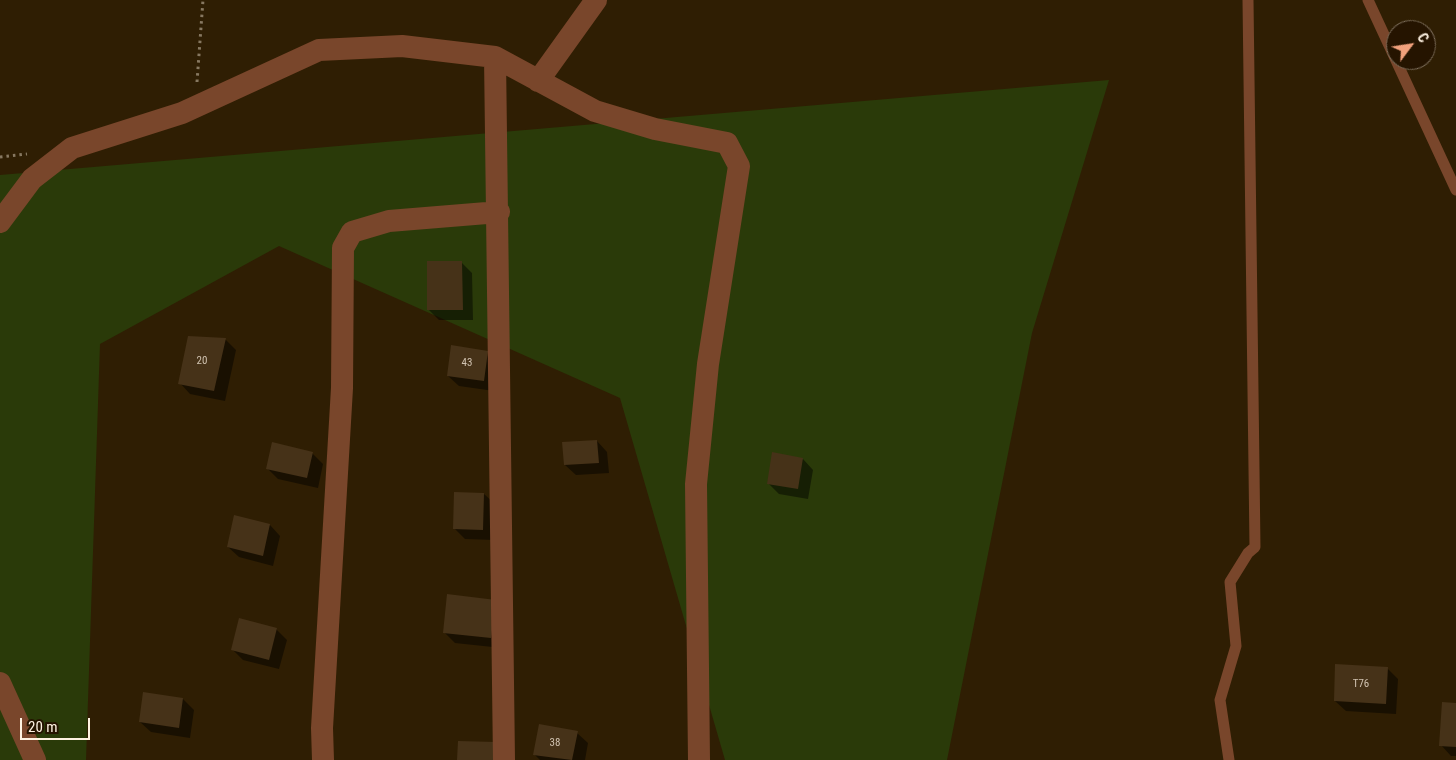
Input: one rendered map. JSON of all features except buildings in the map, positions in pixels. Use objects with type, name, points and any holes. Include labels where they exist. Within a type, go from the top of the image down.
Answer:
[{"type":"street","points":[[538,81],[596,0]]},
{"type":"street","points":[[0,222],[32,179],[72,148],[195,107],[319,50],[402,46],[495,57],[594,111],[654,129],[727,143],[739,166],[708,364],[696,484],[699,760]]},
{"type":"street","points":[[495,57],[499,212],[504,760]]},
{"type":"street","points":[[323,760],[322,728],[342,388],[343,248],[352,232],[389,221],[499,212]]},
{"type":"street","points":[[0,683],[35,760]]},
{"type":"lane","points":[[1229,760],[1220,700],[1236,646],[1230,582],[1248,553],[1255,547],[1248,0]]},
{"type":"lane","points":[[1368,0],[1456,190]]},
{"type":"path","points":[[195,107],[204,0]]},
{"type":"green space","points":[[1109,80],[1032,333],[947,760],[725,760],[620,398],[279,246],[100,344],[86,760],[0,760],[0,175]]}]
